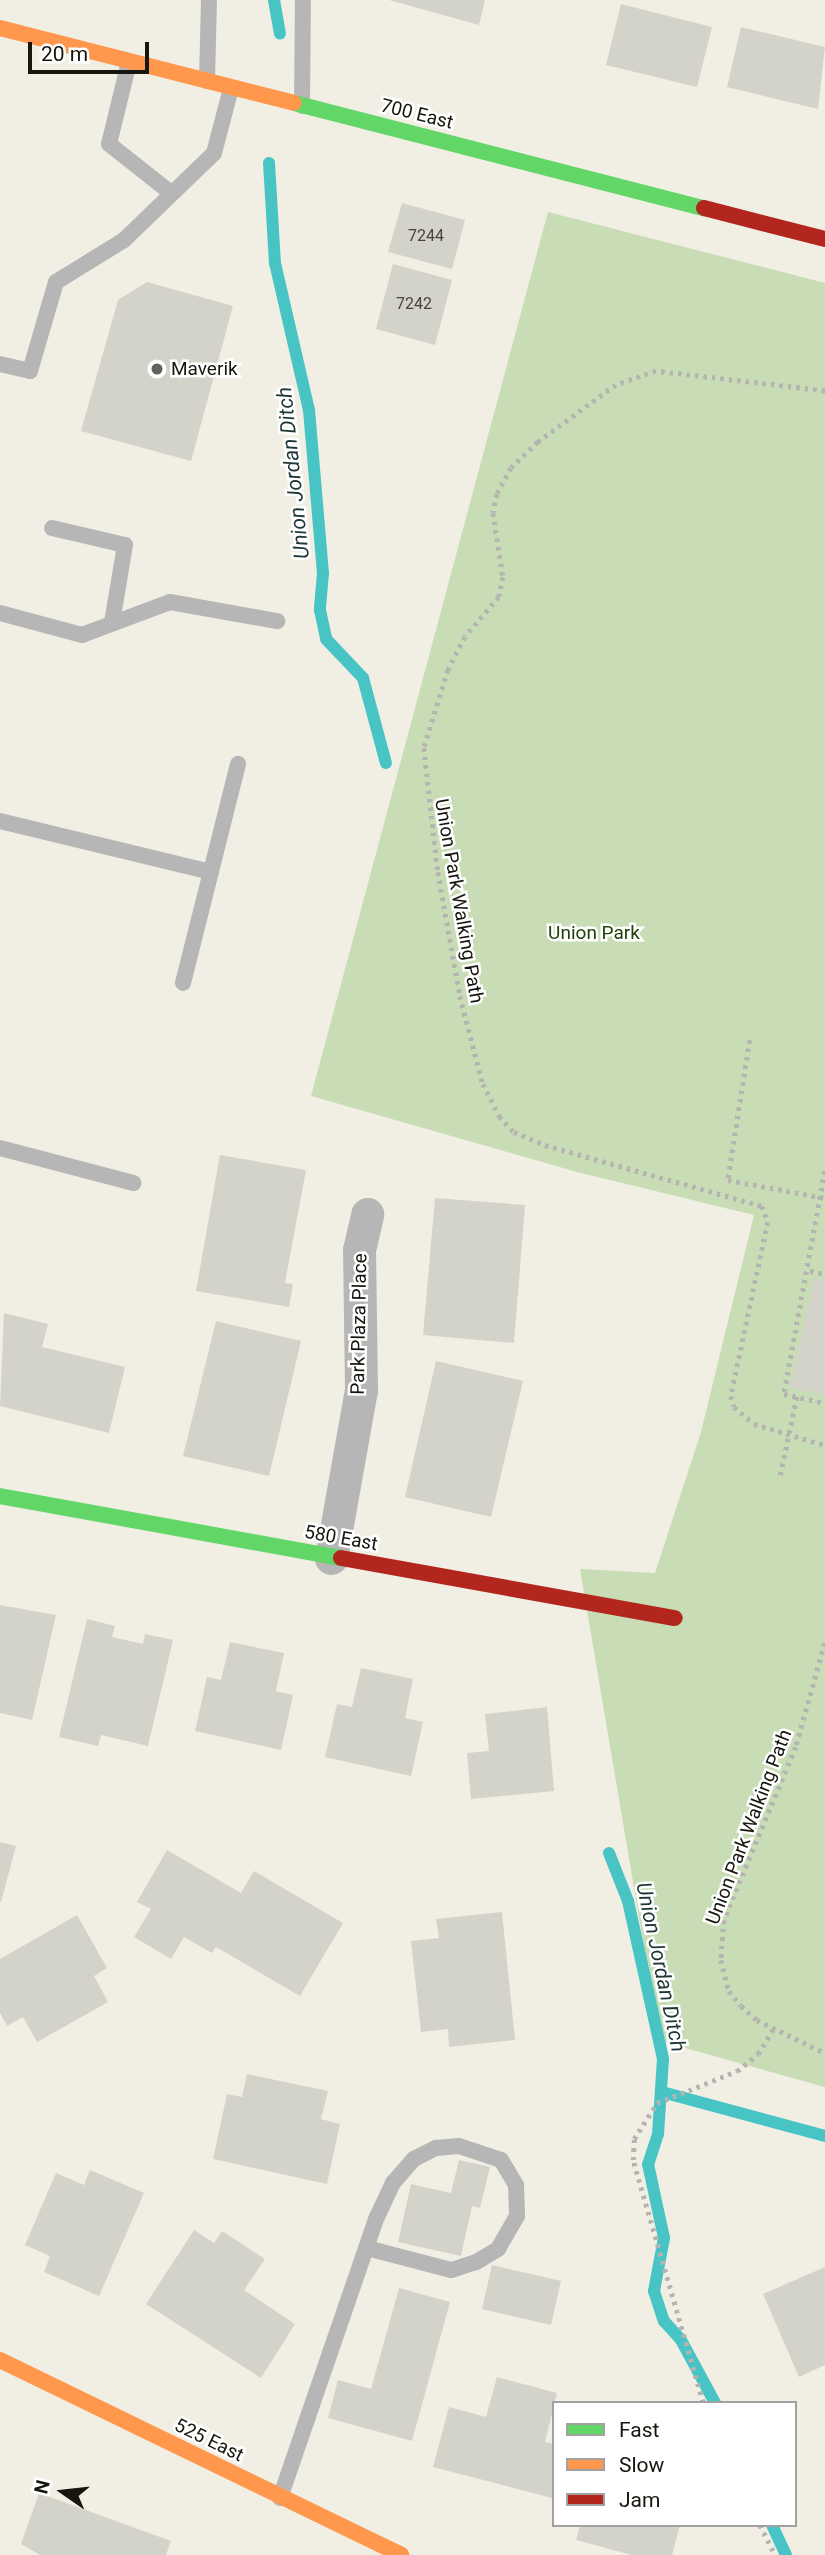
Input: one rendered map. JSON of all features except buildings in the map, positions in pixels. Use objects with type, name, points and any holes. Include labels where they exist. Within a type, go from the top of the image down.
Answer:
[{"type":"street","name":"700 East","points":[[0,28],[825,239]]},
{"type":"street","name":"Park Plaza Place","points":[[331,1558],[361,1390],[359,1250],[367,1214]]},
{"type":"street","name":"580 East","points":[[0,1496],[331,1558],[675,1618]]},
{"type":"street","name":"525 East","points":[[0,2360],[401,2555]]},
{"type":"lane","points":[[207,81],[209,0]]},
{"type":"lane","points":[[302,106],[303,0]]},
{"type":"lane","points":[[129,61],[109,144],[171,193]]},
{"type":"lane","points":[[0,364],[30,371],[56,282],[124,240],[214,153],[231,88]]},
{"type":"lane","points":[[52,528],[125,545],[112,623]]},
{"type":"lane","points":[[0,613],[82,635],[170,602],[277,621]]},
{"type":"lane","points":[[183,984],[238,764]]},
{"type":"lane","points":[[0,821],[211,872]]},
{"type":"lane","points":[[0,1148],[133,1183]]},
{"type":"lane","points":[[280,2498],[367,2248],[393,2183],[414,2160],[436,2148],[459,2146],[502,2160],[516,2185],[517,2216],[498,2249],[476,2262],[451,2270],[367,2248]]},
{"type":"path","name":"Union Park Walking Path","points":[[825,391],[656,371],[616,385],[538,442],[511,468],[496,494],[493,513],[503,577],[499,597],[465,637],[448,670],[424,748],[424,780],[455,971],[493,1105],[514,1132],[545,1145],[762,1206],[768,1222],[731,1396],[734,1407],[754,1424],[825,1445]]},
{"type":"path","points":[[750,1040],[728,1180],[823,1197]]},
{"type":"path","points":[[825,1171],[810,1271],[784,1394],[825,1403]]},
{"type":"path","points":[[810,1271],[825,1274]]},
{"type":"path","points":[[780,1475],[797,1396]]},
{"type":"path","name":"Union Park Walking Path","points":[[825,1643],[796,1747],[731,1902],[720,1941],[729,1991],[757,2020],[825,2053]]},
{"type":"path","points":[[703,2401],[633,2160],[635,2139],[657,2103],[737,2071],[758,2054],[773,2029]]},
{"type":"path","points":[[761,2527],[775,2555]]},
{"type":"green space","name":"Union Park","points":[[548,212],[825,283],[825,2087],[660,2041],[580,1569],[655,1573],[701,1432],[754,1215],[577,1172],[311,1096]]},
{"type":"waterway","name":"Union Jordan Ditch","points":[[274,0],[280,33]]},
{"type":"waterway","name":"Union Jordan Ditch","points":[[269,163],[275,263],[309,410],[323,573],[320,610],[326,639],[363,678],[386,763]]},
{"type":"waterway","points":[[609,1853],[628,1901],[663,2059],[658,2134],[648,2164],[664,2238],[654,2291],[664,2321],[681,2340],[714,2401]]},
{"type":"waterway","points":[[662,2092],[825,2136]]},
{"type":"waterway","points":[[773,2527],[786,2555]]},
{"type":"traffic: fast","points":[[294,103],[704,208]]},
{"type":"traffic: fast","points":[[0,1496],[341,1558]]},
{"type":"traffic: slow","points":[[0,28],[294,103]]},
{"type":"traffic: slow","points":[[0,2360],[401,2555]]},
{"type":"traffic: jam","points":[[704,208],[825,239]]},
{"type":"traffic: jam","points":[[341,1558],[675,1618]]},
{"type":"place","name":"Maverik","points":[[157,369]]}]
